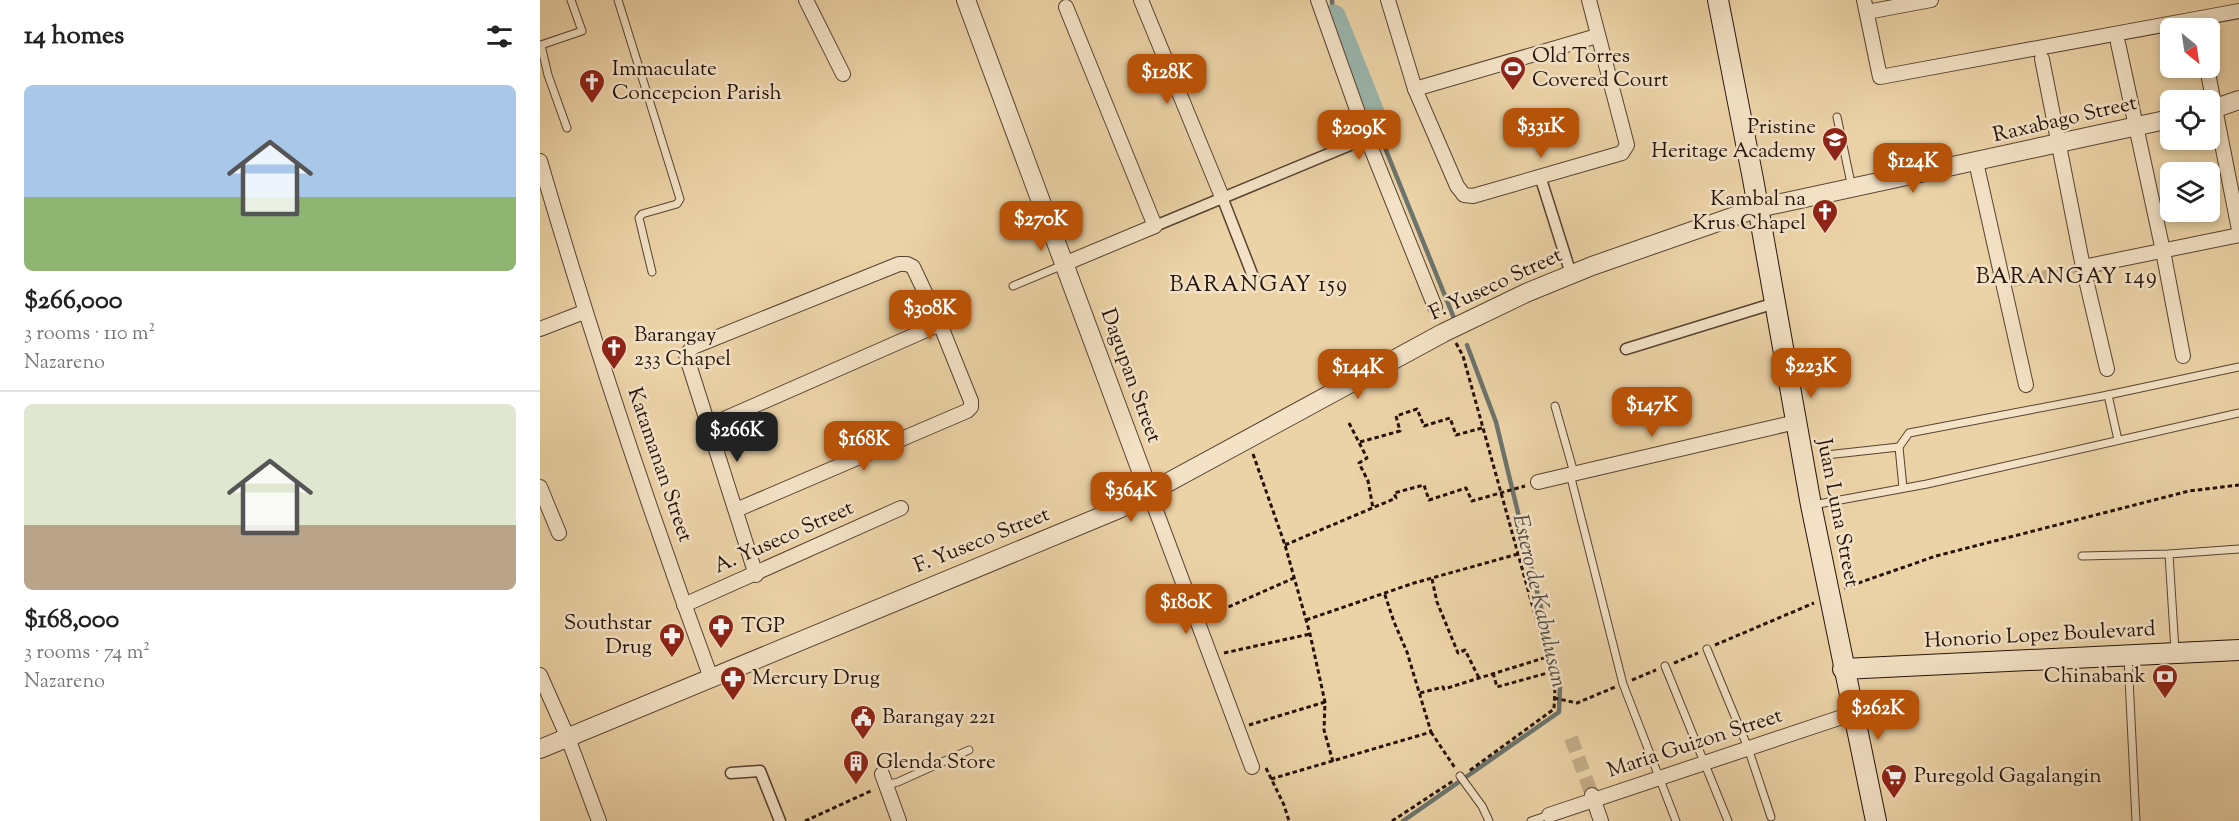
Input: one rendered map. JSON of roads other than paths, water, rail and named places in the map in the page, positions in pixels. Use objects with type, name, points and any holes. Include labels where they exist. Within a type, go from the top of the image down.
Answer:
[{"type":"main road","name":"Juan Luna Street","points":[[1718,0],[1811,505],[1876,821]]},
{"type":"main road","name":"Honorio Lopez Boulevard","points":[[1843,669],[2239,650]]},
{"type":"street","points":[[806,0],[843,74]]},
{"type":"street","name":"Dagupan Street","points":[[966,0],[1252,766]]},
{"type":"street","points":[[1141,0],[1254,279]]},
{"type":"street","points":[[1318,0],[1367,138],[1435,307]]},
{"type":"street","points":[[1388,0],[1415,88],[1457,186],[1464,195],[1473,196],[1622,153],[1626,149],[1627,145],[1589,0]]},
{"type":"street","points":[[1931,0],[1865,6],[1880,77],[2239,11]]},
{"type":"street","points":[[1066,7],[1155,226]]},
{"type":"street","points":[[1415,88],[1598,36]]},
{"type":"street","points":[[2118,43],[2183,356]]},
{"type":"street","points":[[2042,58],[2107,369]]},
{"type":"street","points":[[2220,106],[2239,100]]},
{"type":"street","name":"Raxabago Street","points":[[1758,208],[2160,121]]},
{"type":"street","points":[[1064,264],[1367,138]]},
{"type":"street","points":[[2220,145],[2239,230]]},
{"type":"street","name":"Katamanan Street","points":[[540,161],[584,312],[711,678]]},
{"type":"street","points":[[1976,162],[2008,283],[2026,385]]},
{"type":"street","points":[[1540,176],[1571,274]]},
{"type":"street","name":"F. Yuseco Street","points":[[540,749],[1119,509],[1443,333],[1571,274],[1758,208]]},
{"type":"street","points":[[2084,267],[2239,235]]},
{"type":"street","points":[[736,510],[967,411],[971,407],[971,401],[940,324],[913,267],[899,264],[688,351],[686,355],[756,575]]},
{"type":"street","points":[[1626,350],[1775,303]]},
{"type":"street","points":[[540,329],[584,312]]},
{"type":"street","points":[[708,426],[940,324]]},
{"type":"street","points":[[1538,482],[1796,422]]},
{"type":"street","points":[[540,488],[559,533]]},
{"type":"street","name":"A. Yuseco Street","points":[[684,605],[756,575],[901,508]]},
{"type":"street","points":[[540,675],[568,738],[599,821]]},
{"type":"street","name":"Maria Guizon Street","points":[[1550,815],[1593,797],[1658,778],[1854,713]]},
{"type":"street","points":[[731,773],[760,771],[780,821]]},
{"type":"street","points":[[884,779],[899,821]]},
{"type":"street","points":[[1593,797],[1601,821]]},
{"type":"lane","points":[[567,128],[548,75],[540,44],[582,31],[571,0]]},
{"type":"lane","points":[[618,0],[680,200],[677,204],[642,214],[639,218],[652,272]]},
{"type":"lane","points":[[1838,117],[1852,188]]},
{"type":"lane","points":[[1013,286],[1064,264]]},
{"type":"lane","points":[[1903,488],[1899,447],[1909,433],[2239,367]]},
{"type":"lane","points":[[2108,395],[2118,440]]},
{"type":"lane","points":[[1555,406],[1623,684],[1676,821]]},
{"type":"lane","points":[[1811,505],[1927,484],[2239,413]]},
{"type":"lane","points":[[1826,455],[1899,447]]},
{"type":"lane","points":[[2082,556],[2169,554],[2239,549]]},
{"type":"lane","points":[[2169,554],[2176,653]]},
{"type":"lane","points":[[1707,649],[1748,748],[1771,817]]},
{"type":"lane","points":[[2127,656],[2136,821]]},
{"type":"lane","points":[[1665,666],[1728,821]]},
{"type":"lane","points":[[884,779],[898,782],[969,750]]},
{"type":"lane","points":[[1462,778],[1482,806],[1489,821]]},
{"type":"lane","points":[[1531,821],[1550,815]]},
{"type":"waterway","name":"Estero de Kabulusan","points":[[1332,0],[1333,18]]},
{"type":"waterway","name":"Estero de Kabulusan","points":[[1333,18],[1379,133]]},
{"type":"waterway","name":"Estero de Kabulusan","points":[[1379,133],[1456,323]]},
{"type":"waterway","name":"Estero de Kabulusan","points":[[1403,821],[1559,712],[1560,686],[1496,422],[1467,345]]},
{"type":"tunnel","points":[[2013,282],[2083,267]]},
{"type":"tunnel","points":[[1571,738],[1592,795]]},
{"type":"place","name":"Old Torres Covered Court","points":[[1513,92]]},
{"type":"place","name":"Immaculate Concepcion Parish","points":[[592,105]]},
{"type":"place","name":"Pristine Heritage Academy","points":[[1835,163]]},
{"type":"place","name":"Kambal na Krus Chapel","points":[[1825,235]]},
{"type":"place","name":"Barangay 233 Chapel","points":[[614,371]]},
{"type":"place","name":"TGP","points":[[721,650]]},
{"type":"place","name":"Southstar Drug","points":[[672,659]]},
{"type":"place","name":"Chinabank","points":[[2165,700]]},
{"type":"place","name":"Mercury Drug","points":[[733,702]]},
{"type":"place","name":"Barangay 221","points":[[863,741]]},
{"type":"place","name":"Glenda Store","points":[[856,786]]},
{"type":"place","name":"Puregold Gagalangin","points":[[1894,800]]},
{"type":"district","name":"BARANGAY 149","points":[[2067,278]]},
{"type":"district","name":"BARANGAY 159","points":[[1259,286]]}]
